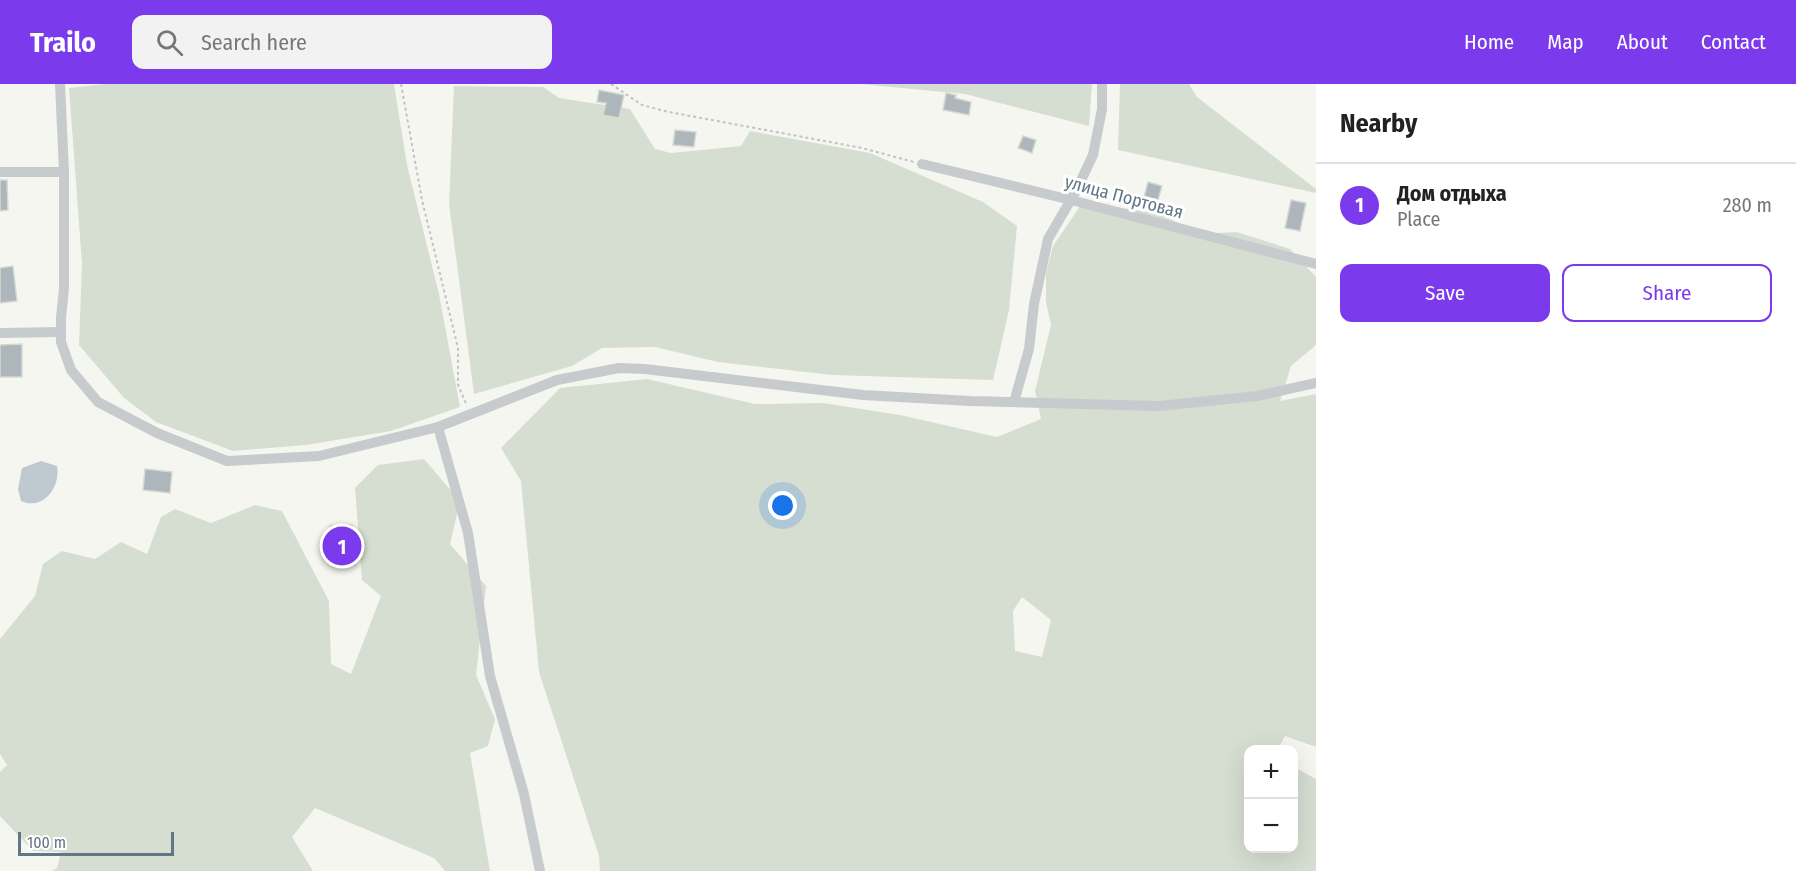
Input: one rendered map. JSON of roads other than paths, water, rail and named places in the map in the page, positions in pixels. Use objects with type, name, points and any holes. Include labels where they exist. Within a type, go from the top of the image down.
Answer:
[{"type":"street","points":[[60,84],[64,172],[64,288],[61,332],[71,370],[98,402],[158,433],[227,461],[319,456],[438,427],[557,380],[619,368],[645,369],[863,395],[1159,406],[1257,396],[1316,383]]},
{"type":"street","points":[[1014,402],[1029,350],[1034,304],[1048,239],[1071,200],[1093,155],[1102,109],[1102,84]]},
{"type":"street","name":"улица Портовая","points":[[922,164],[1316,264]]},
{"type":"street","points":[[0,172],[64,172]]},
{"type":"street","points":[[0,333],[61,332]]},
{"type":"street","points":[[438,427],[468,533],[490,676],[524,794],[540,871]]},
{"type":"place","name":"Дом отдыха","points":[[342,546]]}]
